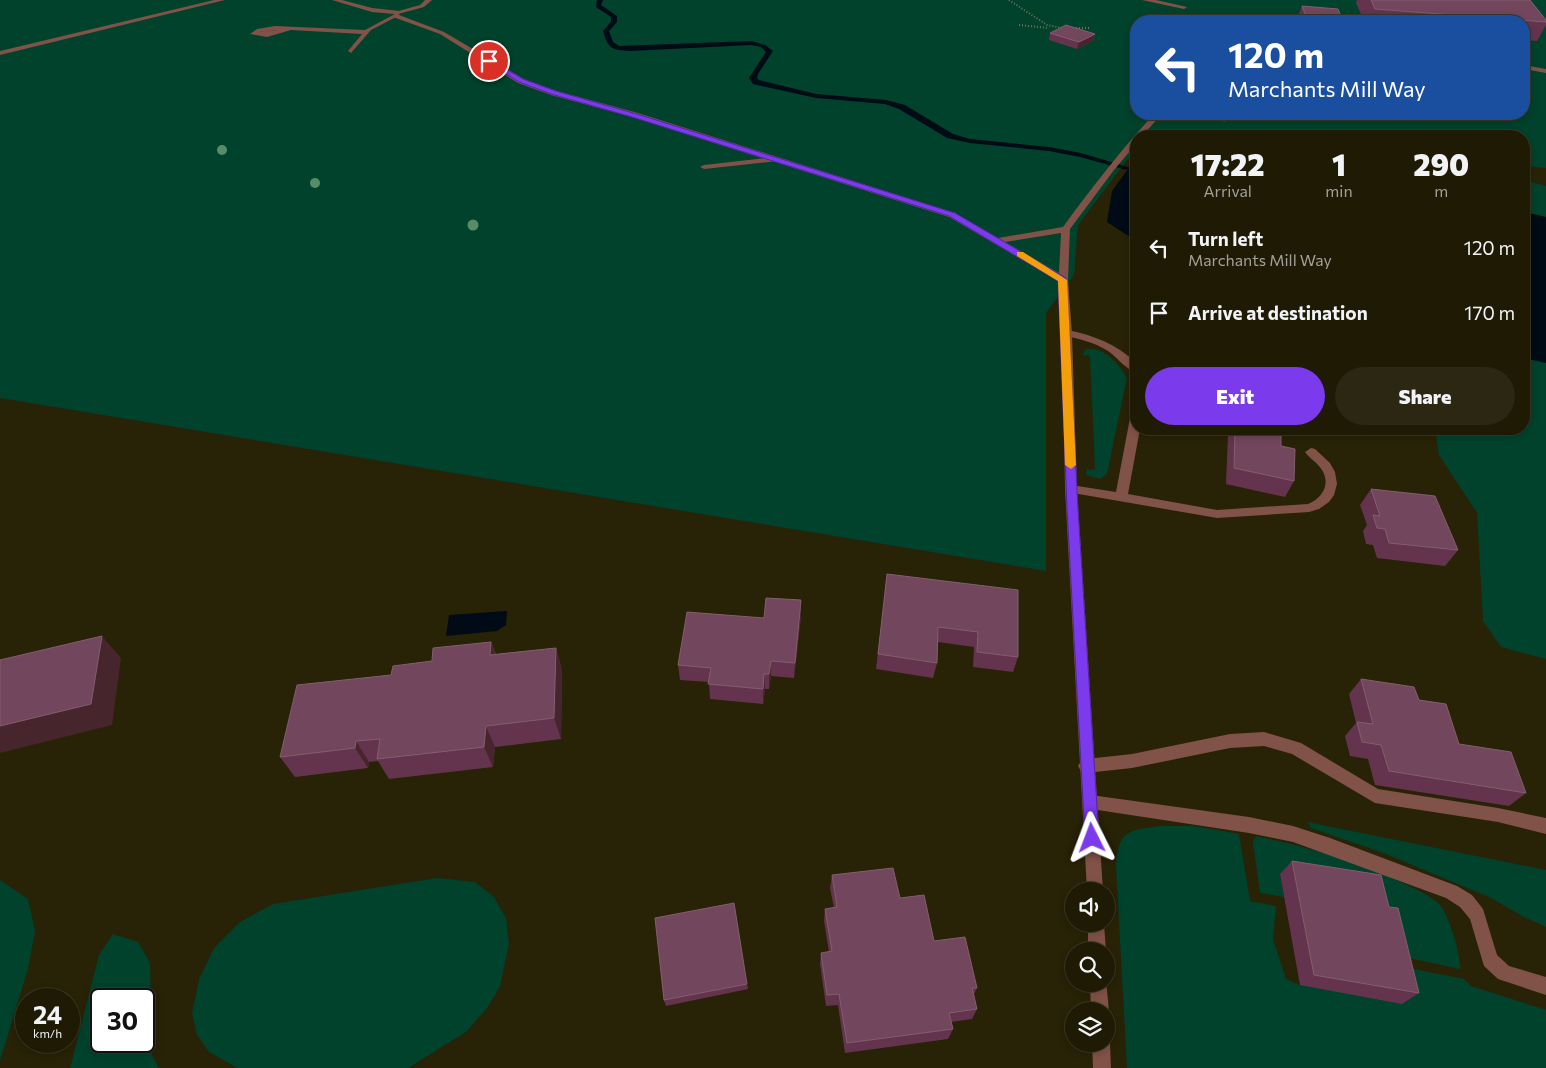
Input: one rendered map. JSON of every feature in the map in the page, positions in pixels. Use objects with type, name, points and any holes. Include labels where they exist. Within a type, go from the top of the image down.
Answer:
[{"type":"street","points":[[0,53],[222,0]]},
{"type":"street","points":[[335,0],[396,14],[442,33],[521,81],[554,93],[626,113],[952,215],[1063,280]]},
{"type":"street","points":[[351,51],[365,32],[396,14],[422,6],[429,0]]},
{"type":"street","points":[[1145,0],[1184,7]]},
{"type":"street","points":[[290,28],[365,32]]},
{"type":"street","points":[[1530,68],[1546,71]]},
{"type":"street","points":[[1144,130],[1153,120]]},
{"type":"street","points":[[1094,882],[1090,802],[1086,766],[1063,280],[1066,230],[1111,168],[1130,146]]},
{"type":"street","points":[[704,167],[775,160]]},
{"type":"street","points":[[998,241],[1066,230]]},
{"type":"street","points":[[1066,333],[1096,339],[1123,354],[1130,362]]},
{"type":"street","points":[[1121,498],[1133,435]]},
{"type":"street","points":[[1072,490],[1223,514],[1310,508],[1319,506],[1325,501],[1330,494],[1331,482],[1330,473],[1311,452]]},
{"type":"street","points":[[1086,766],[1132,761],[1230,741],[1264,739],[1296,748],[1374,796],[1498,815],[1546,826]]},
{"type":"street","points":[[1090,802],[1249,825],[1293,834],[1451,892],[1466,901],[1477,915],[1490,960],[1504,973],[1546,986]]},
{"type":"street","points":[[1101,1052],[1102,1068]]},
{"type":"path","points":[[1009,0],[1027,10],[1044,24],[1055,28]]},
{"type":"path","points":[[1020,25],[1063,28]]},
{"type":"path","points":[[1071,28],[1090,28]]},
{"type":"green space","points":[[0,0],[1546,0],[1546,168],[1530,167],[1530,130],[1130,130],[1130,157],[1078,225],[1074,275],[1046,313],[1046,571],[0,398]]},
{"type":"green space","points":[[1530,182],[1546,186],[1546,217],[1530,213]]},
{"type":"green space","points":[[1093,349],[1105,354],[1120,367],[1127,378],[1107,474],[1100,479],[1086,475],[1087,468],[1089,470],[1095,469],[1090,357],[1088,355],[1083,356],[1084,351]]},
{"type":"green space","points":[[1530,359],[1546,363],[1546,659],[1501,647],[1483,621],[1477,513],[1439,455],[1436,435],[1530,435]]},
{"type":"green space","points":[[1307,822],[1546,870],[1546,927],[1491,898],[1386,854],[1311,828]]},
{"type":"green space","points":[[1161,826],[1195,826],[1239,834],[1250,901],[1276,906],[1273,939],[1286,979],[1300,985],[1393,965],[1464,979],[1471,986],[1546,1010],[1546,1068],[1127,1068],[1116,867],[1117,855],[1122,839],[1127,834],[1140,829]]},
{"type":"green space","points":[[1256,836],[1342,859],[1392,878],[1428,896],[1439,904],[1447,916],[1456,945],[1460,969],[1390,954],[1280,874],[1284,897],[1260,893],[1253,842]]},
{"type":"green space","points":[[437,878],[475,882],[494,897],[506,918],[509,944],[500,986],[488,1007],[466,1032],[408,1068],[237,1068],[209,1052],[197,1035],[192,1013],[199,979],[214,948],[240,922],[273,904]]},
{"type":"green space","points":[[0,880],[28,899],[35,931],[22,988],[15,988],[15,1012],[0,1061]]},
{"type":"green space","points":[[113,934],[138,942],[150,963],[151,988],[91,988],[99,955]]},
{"type":"green space","points":[[90,990],[90,1053],[152,1053],[159,1068],[70,1068],[74,1053],[80,1053],[80,1029]]},
{"type":"shaded area","points":[[1130,166],[1130,237],[1107,222],[1112,191]]},
{"type":"shaded area","points":[[1530,213],[1546,217],[1546,363],[1530,359]]},
{"type":"shaded area","points":[[507,611],[506,625],[497,631],[446,636],[449,615]]},
{"type":"building","points":[[1371,0],[1530,0],[1546,22],[1530,21],[1530,15],[1454,15],[1375,9]]},
{"type":"building","points":[[1302,6],[1338,9],[1340,15],[1306,15]]},
{"type":"building","points":[[1066,25],[1095,34],[1079,42],[1050,33]]},
{"type":"building","points":[[1235,435],[1281,435],[1281,446],[1295,449],[1294,481],[1234,468]]},
{"type":"building","points":[[1371,489],[1435,496],[1458,550],[1389,543],[1385,529],[1377,528],[1373,515],[1380,516]]},
{"type":"building","points":[[887,574],[1018,590],[1018,657],[977,652],[978,632],[938,627],[937,663],[878,654]]},
{"type":"building","points":[[766,598],[801,600],[795,663],[771,661],[769,674],[764,674],[763,689],[708,684],[711,668],[678,665],[687,612],[764,618]]},
{"type":"building","points":[[102,636],[91,704],[0,726],[0,660]]},
{"type":"building","points":[[491,642],[490,655],[556,648],[554,718],[486,726],[484,747],[377,759],[380,739],[356,741],[355,748],[280,757],[297,685],[391,675],[393,666],[432,661],[433,648]]},
{"type":"building","points":[[1361,679],[1414,687],[1419,700],[1446,704],[1459,744],[1511,752],[1526,793],[1389,771],[1381,745],[1362,742],[1357,722],[1373,724]]},
{"type":"building","points":[[1292,861],[1381,875],[1389,907],[1398,908],[1419,993],[1314,975]]},
{"type":"building","points":[[893,868],[900,898],[924,895],[934,941],[965,937],[977,988],[972,988],[977,1009],[949,1013],[953,1029],[847,1043],[839,994],[827,995],[821,953],[832,951],[825,909],[837,907],[832,875]]},
{"type":"building","points":[[734,903],[747,984],[664,1000],[655,918]]},
{"type":"waterway","points":[[600,0],[598,6],[614,16],[614,22],[606,31],[610,43],[617,48],[751,43],[763,46],[770,51],[753,78],[756,82],[816,96],[886,102],[902,107],[950,136],[970,141],[1049,149],[1081,155],[1127,168]]},
{"type":"slow traffic","points":[[1020,254],[1063,280],[1071,465]]},
{"type":"route","points":[[489,61],[521,81],[554,93],[635,115],[952,215],[969,223],[1063,280],[1072,509],[1086,766],[1092,838]]}]
